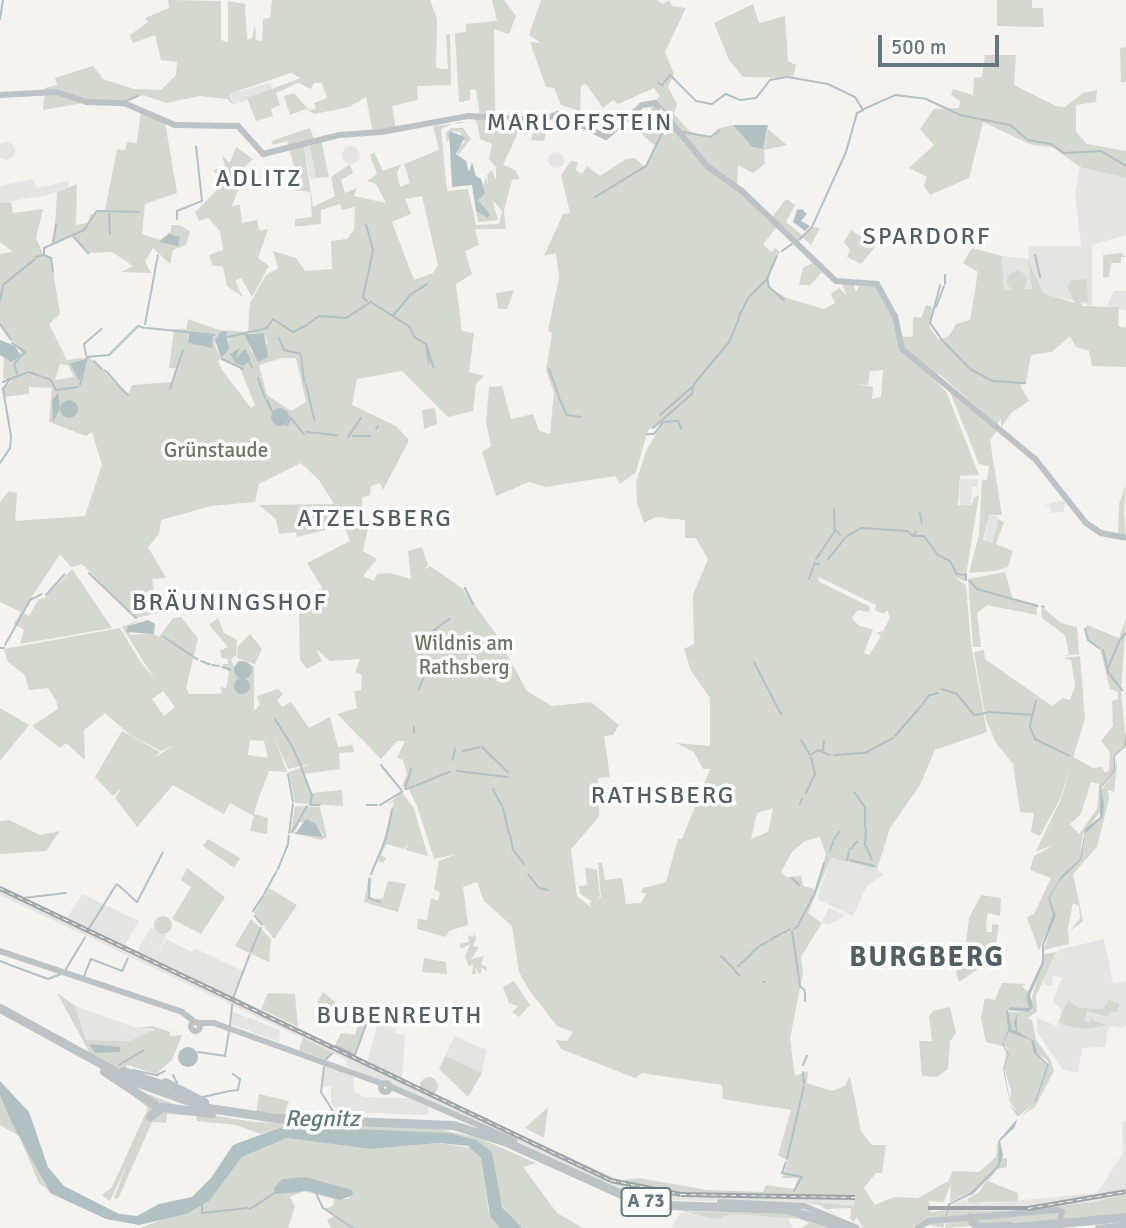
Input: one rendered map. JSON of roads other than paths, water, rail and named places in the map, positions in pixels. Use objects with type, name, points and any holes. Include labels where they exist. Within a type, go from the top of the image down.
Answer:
[{"type":"highway","name":"A 73","points":[[0,1010],[96,1064],[155,1090],[224,1113],[276,1118],[453,1125],[512,1144],[638,1200],[811,1216],[846,1228]]},
{"type":"highway","points":[[96,1064],[164,1080],[224,1113]]},
{"type":"highway","points":[[96,1064],[158,1104],[224,1113]]},
{"type":"highway","points":[[150,1116],[158,1104]]},
{"type":"highway","name":"A 73","points":[[811,1216],[838,1228]]},
{"type":"highway","points":[[1005,1228],[1126,1219]]},
{"type":"highway","points":[[967,1220],[1022,1226]]},
{"type":"highway","points":[[1034,1228],[1059,1222]]},
{"type":"main road","points":[[0,95],[55,92],[87,102],[124,103],[175,125],[239,126],[261,154],[339,135],[471,116],[541,120],[560,115],[605,138],[615,134],[643,104],[655,103],[663,108],[708,167],[748,196],[776,226],[838,283],[872,281],[879,287],[895,316],[900,347],[1036,460],[1092,528],[1125,538]]},
{"type":"main road","points":[[0,951],[196,1023],[230,1028],[362,1073],[382,1083],[382,1091],[389,1086],[629,1194],[675,1201],[800,1205],[857,1228]]},
{"type":"main road","points":[[918,1228],[934,1221],[1053,1211],[1059,1222]]},
{"type":"main road","points":[[1098,1228],[1126,1226]]},
{"type":"waterway","points":[[0,19],[3,0]]},
{"type":"waterway","points":[[658,83],[662,85],[670,75],[696,101],[712,104],[726,94],[740,100],[756,98],[770,80],[787,77],[828,84],[855,97],[863,110],[857,113],[846,152],[812,227],[799,240]]},
{"type":"waterway","points":[[864,109],[895,95],[926,99],[960,115],[1010,125],[1028,140],[1051,144],[1064,153],[1101,151],[1126,166]]},
{"type":"waterway","points":[[126,101],[138,96]]},
{"type":"waterway","points":[[595,197],[646,166],[665,127],[677,131]]},
{"type":"waterway","points":[[683,132],[710,137],[719,131]]},
{"type":"waterway","points":[[177,219],[177,211],[202,201],[196,146]]},
{"type":"waterway","points":[[36,257],[44,255],[44,248],[84,230],[97,211],[139,212]]},
{"type":"waterway","points":[[109,214],[110,234]]},
{"type":"waterway","points":[[53,243],[56,224]]},
{"type":"waterway","points":[[366,224],[373,251],[363,297],[367,301]]},
{"type":"waterway","points":[[73,236],[88,253]]},
{"type":"waterway","points":[[782,251],[792,244]]},
{"type":"waterway","points":[[44,255],[51,258],[53,272]]},
{"type":"waterway","points":[[145,324],[158,255]]},
{"type":"waterway","points":[[1035,255],[1040,277]]},
{"type":"waterway","points":[[739,316],[748,298],[767,279],[777,256]]},
{"type":"waterway","points":[[0,301],[3,285],[35,259]]},
{"type":"waterway","points":[[945,275],[945,284]]},
{"type":"waterway","points":[[767,278],[769,287],[784,300]]},
{"type":"waterway","points":[[393,316],[410,295],[427,284]]},
{"type":"waterway","points":[[930,323],[940,285]]},
{"type":"waterway","points":[[936,307],[944,286]]},
{"type":"waterway","points":[[308,324],[319,316],[346,318],[371,302],[410,327],[414,337],[426,344],[429,363]]},
{"type":"waterway","points":[[653,428],[692,394],[694,384],[729,342],[739,318]]},
{"type":"waterway","points":[[228,337],[267,328],[273,319],[293,332],[307,325]]},
{"type":"waterway","points":[[0,324],[11,340]]},
{"type":"waterway","points":[[931,324],[941,339]]},
{"type":"waterway","points":[[80,385],[87,357],[109,355],[138,326],[145,328]]},
{"type":"waterway","points":[[147,328],[215,335]]},
{"type":"waterway","points":[[86,355],[84,344],[101,329]]},
{"type":"waterway","points":[[279,338],[284,350],[301,354]]},
{"type":"waterway","points":[[942,340],[969,368]]},
{"type":"waterway","points":[[12,343],[25,352],[14,364],[17,374]]},
{"type":"waterway","points":[[426,344],[434,368]]},
{"type":"waterway","points":[[170,389],[183,350]]},
{"type":"waterway","points":[[301,356],[304,382]]},
{"type":"waterway","points":[[222,359],[243,369]]},
{"type":"waterway","points":[[94,361],[102,369]]},
{"type":"waterway","points":[[249,362],[252,367]]},
{"type":"waterway","points":[[549,369],[559,396]]},
{"type":"waterway","points":[[970,369],[993,381],[1025,383]]},
{"type":"waterway","points":[[0,463],[10,448],[11,436],[3,389],[10,379],[28,372]]},
{"type":"waterway","points":[[29,372],[51,380],[56,390],[78,387]]},
{"type":"waterway","points":[[108,373],[115,381]]},
{"type":"waterway","points":[[258,378],[265,398]]},
{"type":"waterway","points":[[3,382],[9,379]]},
{"type":"waterway","points":[[116,382],[119,386]]},
{"type":"waterway","points":[[306,384],[314,420]]},
{"type":"waterway","points":[[120,387],[128,395]]},
{"type":"waterway","points":[[660,415],[692,387]]},
{"type":"waterway","points":[[559,398],[567,415],[581,417]]},
{"type":"waterway","points":[[266,400],[274,415]]},
{"type":"waterway","points":[[267,400],[272,411]]},
{"type":"waterway","points":[[284,423],[287,425],[291,418],[304,434]]},
{"type":"waterway","points":[[348,437],[361,418]]},
{"type":"waterway","points":[[647,434],[654,434],[663,422],[678,421],[681,428]]},
{"type":"waterway","points":[[307,432],[337,435]]},
{"type":"waterway","points":[[353,436],[370,436]]},
{"type":"waterway","points":[[816,559],[835,531],[834,509]]},
{"type":"waterway","points":[[920,513],[922,524]]},
{"type":"waterway","points":[[846,537],[861,528],[907,531],[913,536],[916,532]]},
{"type":"waterway","points":[[837,531],[840,535]]},
{"type":"waterway","points":[[915,536],[924,536],[938,555],[950,561],[957,574],[964,575]]},
{"type":"waterway","points":[[828,559],[844,539]]},
{"type":"waterway","points":[[814,566],[815,562]]},
{"type":"waterway","points":[[809,579],[813,568]]},
{"type":"waterway","points":[[89,573],[136,618]]},
{"type":"waterway","points":[[46,595],[65,574]]},
{"type":"waterway","points":[[966,574],[966,580]]},
{"type":"waterway","points":[[970,581],[977,589],[1038,606]]},
{"type":"waterway","points":[[465,588],[473,604]]},
{"type":"waterway","points":[[5,645],[30,600],[42,594]]},
{"type":"waterway","points":[[419,689],[426,671],[420,649],[430,633],[449,619]]},
{"type":"waterway","points":[[1085,629],[1088,640],[1099,648]]},
{"type":"waterway","points":[[1121,639],[1126,633]]},
{"type":"waterway","points":[[164,637],[197,659]]},
{"type":"waterway","points":[[1108,668],[1120,640]]},
{"type":"waterway","points":[[1103,650],[1108,672],[1122,690]]},
{"type":"waterway","points":[[201,661],[209,664]]},
{"type":"waterway","points":[[754,662],[781,714]]},
{"type":"waterway","points":[[212,665],[219,666]]},
{"type":"waterway","points":[[222,667],[231,670]]},
{"type":"waterway","points":[[941,689],[957,694],[974,715],[980,714]]},
{"type":"waterway","points":[[931,695],[938,693]]},
{"type":"waterway","points":[[923,704],[929,695]]},
{"type":"waterway","points":[[1030,725],[1036,701]]},
{"type":"waterway","points":[[895,736],[921,706]]},
{"type":"waterway","points":[[988,712],[1033,715]]},
{"type":"waterway","points":[[275,719],[292,746]]},
{"type":"waterway","points":[[414,727],[414,733]]},
{"type":"waterway","points":[[1030,727],[1035,739],[1066,754]]},
{"type":"waterway","points":[[865,753],[893,738]]},
{"type":"waterway","points":[[801,740],[810,755]]},
{"type":"waterway","points":[[823,750],[824,741]]},
{"type":"waterway","points":[[463,751],[480,747]]},
{"type":"waterway","points":[[482,747],[508,772]]},
{"type":"waterway","points":[[293,748],[301,766]]},
{"type":"waterway","points":[[453,760],[455,749]]},
{"type":"waterway","points":[[812,754],[818,750],[830,755]]},
{"type":"waterway","points":[[834,755],[863,753]]},
{"type":"waterway","points":[[806,793],[815,774],[811,757]]},
{"type":"waterway","points":[[381,765],[401,790]]},
{"type":"waterway","points":[[301,767],[312,795],[310,805]]},
{"type":"waterway","points":[[405,789],[411,769]]},
{"type":"waterway","points":[[457,771],[508,777]]},
{"type":"waterway","points":[[417,785],[449,772]]},
{"type":"waterway","points":[[288,774],[293,802]]},
{"type":"waterway","points":[[406,789],[415,786]]},
{"type":"waterway","points":[[380,805],[402,792]]},
{"type":"waterway","points":[[494,792],[502,806]]},
{"type":"waterway","points":[[854,792],[865,807],[865,827]]},
{"type":"waterway","points":[[800,804],[802,799]]},
{"type":"waterway","points":[[291,818],[293,804]]},
{"type":"waterway","points":[[311,805],[320,805]]},
{"type":"waterway","points":[[367,805],[377,805]]},
{"type":"waterway","points":[[292,832],[307,806]]},
{"type":"waterway","points":[[503,808],[509,833]]},
{"type":"waterway","points":[[387,834],[392,810]]},
{"type":"waterway","points":[[290,826],[291,820]]},
{"type":"waterway","points":[[289,833],[290,828]]},
{"type":"waterway","points":[[865,846],[866,829]]},
{"type":"waterway","points":[[834,839],[839,832]]},
{"type":"waterway","points":[[510,835],[513,850],[524,864]]},
{"type":"waterway","points":[[288,842],[289,836]]},
{"type":"waterway","points":[[371,874],[387,836]]},
{"type":"waterway","points":[[830,851],[833,841]]},
{"type":"waterway","points":[[853,846],[857,842]]},
{"type":"waterway","points":[[278,869],[288,844]]},
{"type":"waterway","points":[[866,847],[872,860]]},
{"type":"waterway","points":[[125,891],[137,902],[163,852]]},
{"type":"waterway","points":[[847,860],[849,852]]},
{"type":"waterway","points":[[850,860],[874,866]]},
{"type":"waterway","points":[[814,896],[824,864]]},
{"type":"waterway","points":[[264,894],[277,871]]},
{"type":"waterway","points":[[528,874],[539,888],[548,890]]},
{"type":"waterway","points":[[792,878],[799,885]]},
{"type":"waterway","points":[[369,879],[369,898],[380,902]]},
{"type":"waterway","points":[[117,884],[124,890]]},
{"type":"waterway","points":[[88,930],[116,885]]},
{"type":"waterway","points":[[0,887],[23,898],[66,893]]},
{"type":"waterway","points":[[253,911],[263,896]]},
{"type":"waterway","points":[[799,923],[813,897]]},
{"type":"waterway","points":[[255,916],[262,925]]},
{"type":"waterway","points":[[794,929],[799,925]]},
{"type":"waterway","points":[[251,951],[261,928]]},
{"type":"waterway","points":[[783,933],[787,931]]},
{"type":"waterway","points":[[792,931],[800,986],[805,991]]},
{"type":"waterway","points":[[773,938],[781,934]]},
{"type":"waterway","points":[[66,969],[85,937]]},
{"type":"waterway","points":[[765,943],[769,941]]},
{"type":"waterway","points":[[756,949],[759,946]]},
{"type":"waterway","points":[[749,956],[752,953]]},
{"type":"waterway","points":[[233,998],[250,954]]},
{"type":"waterway","points":[[721,956],[734,969]]},
{"type":"waterway","points":[[745,960],[748,957]]},
{"type":"waterway","points":[[84,976],[91,959],[122,971],[128,958]]},
{"type":"waterway","points":[[0,961],[8,964]]},
{"type":"waterway","points":[[10,965],[48,979],[61,974]]},
{"type":"waterway","points":[[735,971],[739,975]]},
{"type":"waterway","points":[[805,993],[805,1001]]},
{"type":"waterway","points":[[230,1025],[232,1005]]},
{"type":"waterway","points":[[336,1046],[355,1055],[366,1025]]},
{"type":"waterway","points":[[198,1052],[225,1056],[229,1030]]},
{"type":"waterway","points":[[119,1065],[144,1050]]},
{"type":"waterway","points":[[326,1059],[333,1053]]},
{"type":"waterway","points":[[803,1065],[807,1056]]},
{"type":"waterway","name":"Regnitz","points":[[324,1067],[321,1092],[334,1113]]},
{"type":"waterway","points":[[133,1070],[157,1075],[165,1071]]},
{"type":"waterway","points":[[803,1072],[804,1083]]},
{"type":"waterway","points":[[230,1091],[238,1090],[240,1079],[233,1074]]},
{"type":"waterway","points":[[173,1075],[177,1083]]},
{"type":"waterway","points":[[787,1159],[804,1086]]},
{"type":"waterway","points":[[203,1097],[229,1091]]},
{"type":"waterway","points":[[786,1162],[782,1173],[802,1177],[794,1191]]},
{"type":"waterway","points":[[250,1209],[275,1193]]},
{"type":"waterway","points":[[316,1193],[323,1208]]},
{"type":"waterway","points":[[202,1205],[202,1213],[248,1208]]},
{"type":"waterway","points":[[325,1209],[345,1223]]},
{"type":"waterway","points":[[347,1224],[353,1228]]},
{"type":"railway","points":[[0,888],[611,1180],[681,1194],[855,1197]]},
{"type":"railway","points":[[928,1208],[1028,1208],[1126,1191]]},
{"type":"district","name":"MARLOFFSTEIN","points":[[580,123]]},
{"type":"district","name":"ADLITZ","points":[[259,179]]},
{"type":"district","name":"SPARDORF","points":[[927,237]]},
{"type":"district","name":"ATZELSBERG","points":[[375,519]]},
{"type":"district","name":"BRÄUNINGSHOF","points":[[230,603]]},
{"type":"district","name":"RATHSBERG","points":[[663,796]]},
{"type":"district","name":"BURGBERG","points":[[927,957]]},
{"type":"district","name":"BUBENREUTH","points":[[400,1016]]},
{"type":"park label","name":"Grünstaude","points":[[216,450]]},
{"type":"park label","name":"Wildnis am Rathsberg","points":[[464,655]]}]
